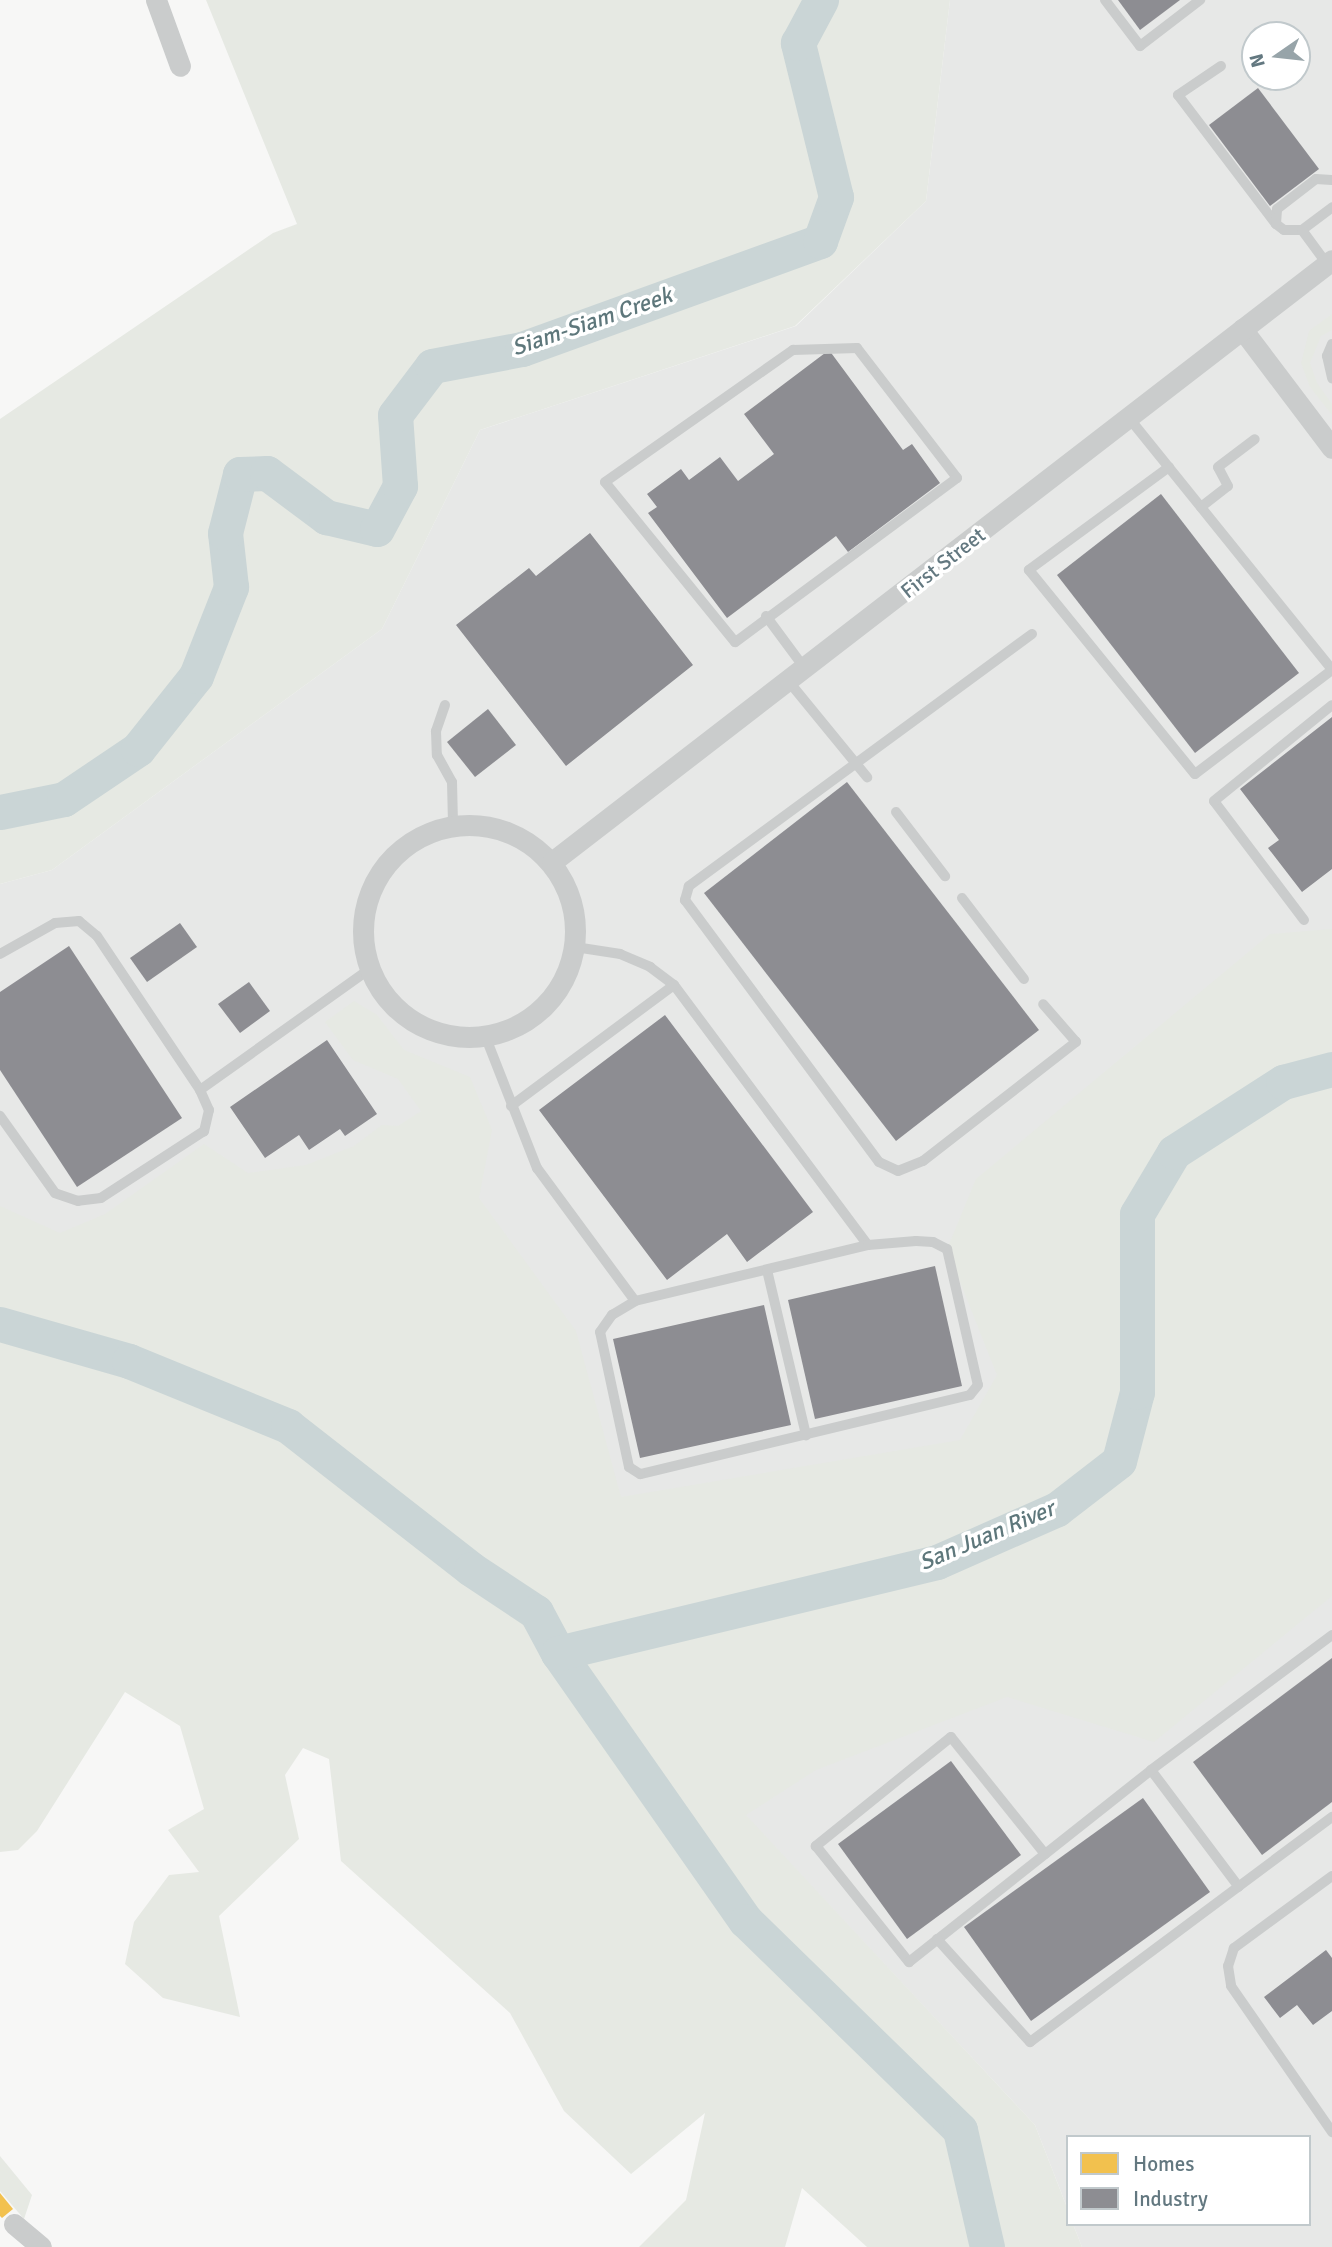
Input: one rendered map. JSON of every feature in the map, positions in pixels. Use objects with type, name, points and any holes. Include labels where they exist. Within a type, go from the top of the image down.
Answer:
[{"type":"street","points":[[156,0],[180,66]]},
{"type":"street","name":"First Street","points":[[552,863],[798,676],[1329,262]]},
{"type":"street","points":[[1242,329],[1332,448]]},
{"type":"street","points":[[453,824],[507,830],[552,863],[572,902],[575,947],[559,990],[528,1022],[486,1038],[438,1034],[396,1010],[368,970],[363,919],[368,894],[387,861],[416,836],[453,824]]},
{"type":"street","points":[[13,2224],[41,2247]]},
{"type":"lane","points":[[1105,0],[1140,46],[1200,0]]},
{"type":"lane","points":[[1221,66],[1178,95],[1276,224],[1284,230],[1302,230],[1332,207]]},
{"type":"lane","points":[[1276,224],[1277,209],[1316,179],[1332,180]]},
{"type":"lane","points":[[1302,230],[1329,262]]},
{"type":"lane","points":[[1332,344],[1327,356],[1332,378]]},
{"type":"lane","points":[[857,348],[957,478],[766,615],[734,642],[605,482],[793,350],[857,348]]},
{"type":"lane","points":[[1129,418],[1169,467],[1332,670],[1195,774],[1029,570],[1169,467]]},
{"type":"lane","points":[[1201,507],[1228,486],[1218,467],[1255,439]]},
{"type":"lane","points":[[766,615],[798,676],[867,777]]},
{"type":"lane","points":[[1032,634],[689,886],[685,900],[880,1162],[898,1171],[923,1161],[1076,1042],[1043,1004]]},
{"type":"lane","points":[[445,705],[436,731],[438,755],[452,782],[453,824]]},
{"type":"lane","points":[[1304,920],[1214,801],[1332,705]]},
{"type":"lane","points":[[896,812],[945,876]]},
{"type":"lane","points":[[962,898],[1024,979]]},
{"type":"lane","points":[[0,954],[55,923],[79,922],[97,936],[201,1090],[208,1110],[204,1131],[100,1198],[78,1201],[55,1192],[0,1116]]},
{"type":"lane","points":[[575,947],[620,954],[650,967],[674,985],[868,1245]]},
{"type":"lane","points":[[201,1090],[368,970]]},
{"type":"lane","points":[[511,1106],[674,985]]},
{"type":"lane","points":[[486,1038],[537,1168],[635,1301]]},
{"type":"lane","points":[[916,1241],[933,1242],[947,1249],[978,1385],[970,1395],[640,1474],[629,1467],[600,1332],[612,1315],[635,1301],[868,1245],[916,1241]]},
{"type":"lane","points":[[767,1270],[806,1434]]},
{"type":"lane","points":[[1045,1854],[951,1737],[816,1846],[909,1962],[1151,1770],[1332,1635]]},
{"type":"lane","points":[[1151,1770],[1239,1887]]},
{"type":"lane","points":[[937,1939],[1030,2042],[1332,1817]]},
{"type":"lane","points":[[1332,1876],[1234,1948],[1228,1966],[1231,1986],[1332,2132]]},
{"type":"shaded area","points":[[206,0],[950,0],[926,201],[795,326],[480,430],[382,629],[52,870],[0,884],[0,419],[273,233],[297,224]]},
{"type":"shaded area","points":[[950,0],[1332,0],[1332,2247],[1082,2247],[1074,2226],[1311,2226],[1311,2135],[1066,2135],[1066,2205],[1035,2125],[745,1815],[0,1257],[0,884],[52,870],[382,629],[480,430],[796,326],[926,201]]},
{"type":"shaded area","points":[[1332,314],[1332,330],[1321,336],[1310,363],[1317,383],[1332,404],[1332,415],[1310,387],[1301,363],[1309,331]]},
{"type":"shaded area","points":[[1332,929],[1332,1596],[1154,1742],[1007,1697],[816,1770],[746,1815],[1035,2125],[1066,2205],[1066,2226],[1074,2226],[1082,2247],[867,2247],[802,2188],[785,2247],[639,2247],[686,2200],[705,2113],[631,2174],[564,2111],[510,2013],[341,1861],[329,1759],[303,1748],[285,1775],[299,1839],[219,1916],[240,2017],[163,1998],[125,1964],[134,1922],[169,1875],[199,1872],[168,1830],[204,1809],[180,1726],[125,1692],[37,1831],[18,1850],[0,1852],[0,1206],[60,1233],[105,1214],[204,1144],[248,1173],[306,1165],[354,1146],[382,1125],[398,1126],[421,1111],[398,1079],[353,1060],[325,1022],[354,1001],[377,1015],[404,1050],[470,1077],[492,1130],[479,1198],[576,1331],[621,1497],[960,1440],[997,1375],[947,1249],[976,1179],[1270,934]]},
{"type":"shaded area","points":[[0,2156],[32,2195],[24,2219],[0,2191]]},
{"type":"building: Homes","points":[[0,2193],[13,2209],[2,2218],[0,2216]]},
{"type":"building: Industry","points":[[1118,0],[1180,0],[1140,30]]},
{"type":"building: Industry","points":[[1254,91],[1260,91],[1319,169],[1270,206],[1209,125]]},
{"type":"building: Industry","points":[[829,350],[903,450],[912,444],[940,483],[848,552],[836,536],[727,618],[648,513],[657,507],[647,494],[681,469],[689,480],[720,457],[738,481],[774,454],[744,414]]},
{"type":"building: Industry","points":[[1161,494],[1299,673],[1195,753],[1057,575]]},
{"type":"building: Industry","points":[[590,533],[693,665],[566,766],[456,625],[529,568],[536,576]]},
{"type":"building: Industry","points":[[488,709],[516,745],[475,777],[447,742]]},
{"type":"building: Industry","points":[[1332,717],[1332,869],[1302,892],[1268,848],[1279,840],[1240,789]]},
{"type":"building: Industry","points":[[847,782],[1039,1030],[896,1141],[704,893]]},
{"type":"building: Industry","points":[[180,923],[197,947],[147,982],[130,958]]},
{"type":"building: Industry","points":[[69,946],[182,1118],[77,1187],[0,1070],[0,992]]},
{"type":"building: Industry","points":[[249,982],[270,1011],[240,1033],[218,1004]]},
{"type":"building: Industry","points":[[665,1015],[813,1212],[747,1262],[727,1234],[667,1280],[539,1110]]},
{"type":"building: Industry","points":[[327,1040],[377,1114],[345,1136],[340,1129],[309,1150],[299,1135],[265,1158],[230,1107]]},
{"type":"building: Industry","points":[[935,1266],[962,1386],[815,1419],[788,1300]]},
{"type":"building: Industry","points":[[764,1305],[791,1425],[640,1458],[613,1339]]},
{"type":"building: Industry","points":[[1332,1658],[1332,1802],[1262,1855],[1193,1762]]},
{"type":"building: Industry","points":[[951,1761],[1021,1855],[907,1939],[838,1844]]},
{"type":"building: Industry","points":[[1143,1798],[1210,1892],[1031,2021],[964,1927]]},
{"type":"building: Industry","points":[[1326,1950],[1332,1958],[1332,2011],[1313,2025],[1297,2005],[1280,2018],[1264,1997]]},
{"type":"waterway","name":"Siam-Siam Creek","points":[[0,812],[64,799],[138,749],[196,676],[231,587],[225,533],[240,474],[267,473],[326,517],[377,529],[400,486],[395,415],[432,366],[522,349],[820,241],[836,197],[798,43],[821,0]]},
{"type":"waterway","name":"San Juan River","points":[[558,1653],[937,1562],[1057,1509],[1119,1461],[1137,1392],[1137,1214],[1174,1152],[1283,1082],[1332,1069]]},
{"type":"waterway","points":[[0,1324],[129,1361],[288,1426],[471,1569],[536,1612],[558,1653],[746,1921],[960,2130],[987,2247]]}]
